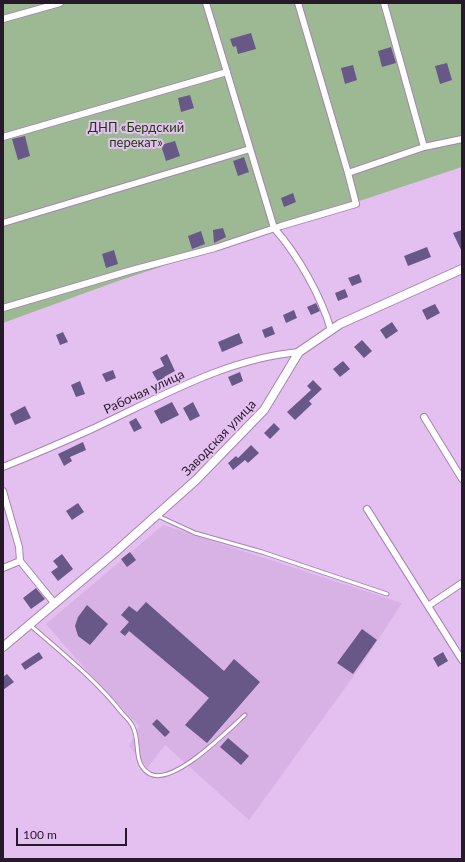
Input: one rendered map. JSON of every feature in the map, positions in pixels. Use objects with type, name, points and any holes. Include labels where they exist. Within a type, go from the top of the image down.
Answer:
[{"type":"street","points":[[4,17],[60,3]]},
{"type":"street","points":[[206,3],[274,228],[286,242],[324,308],[331,330]]},
{"type":"street","points":[[3,308],[132,270],[215,248],[274,228],[356,204],[298,3]]},
{"type":"street","points":[[384,3],[424,147]]},
{"type":"street","points":[[3,137],[227,72]]},
{"type":"street","points":[[348,173],[424,147],[462,139]]},
{"type":"street","points":[[3,223],[250,150]]},
{"type":"street","name":"Заводская улица","points":[[3,648],[157,516],[196,480],[264,410],[299,352],[340,324],[462,269]]},
{"type":"street","name":"Рабочая улица","points":[[3,467],[92,429],[160,395],[224,368],[278,354],[299,352]]},
{"type":"street","points":[[424,418],[462,479]]},
{"type":"street","points":[[3,491],[19,547],[20,561],[55,604]]},
{"type":"street","points":[[367,510],[462,660]]},
{"type":"street","points":[[3,568],[20,561]]},
{"type":"street","points":[[428,606],[462,583]]},
{"type":"lane","points":[[157,516],[195,534],[262,552],[387,594]]},
{"type":"lane","points":[[30,625],[110,697],[134,728],[140,764],[151,774],[164,775],[182,768],[245,715]]},
{"type":"shaded area","points":[[163,525],[402,603],[361,666],[249,820],[165,745],[147,768],[129,746],[139,726],[96,681],[46,624]]},
{"type":"green space","name":"ДНП «Бердский перекат»","points":[[3,3],[462,3],[462,167],[118,281],[3,323]]},
{"type":"building","points":[[251,33],[256,49],[238,54],[236,46],[233,47],[230,39]]},
{"type":"building","points":[[391,47],[396,63],[382,67],[378,51]]},
{"type":"building","points":[[447,63],[452,80],[440,84],[435,66]]},
{"type":"building","points":[[353,65],[357,80],[345,84],[341,68]]},
{"type":"building","points":[[190,95],[194,108],[181,112],[178,98]]},
{"type":"building","points":[[25,136],[30,156],[18,160],[12,139]]},
{"type":"building","points":[[175,141],[180,156],[166,161],[161,145]]},
{"type":"building","points":[[244,157],[249,172],[238,176],[233,161]]},
{"type":"building","points":[[293,193],[296,202],[284,207],[281,198]]},
{"type":"building","points":[[223,228],[226,237],[214,243],[213,230]]},
{"type":"building","points":[[462,230],[462,252],[453,233]]},
{"type":"building","points":[[201,231],[205,244],[192,249],[188,236]]},
{"type":"building","points":[[427,247],[431,257],[408,266],[404,256]]},
{"type":"building","points":[[114,250],[118,264],[106,268],[102,254]]},
{"type":"building","points":[[359,274],[362,282],[352,286],[348,278]]},
{"type":"building","points":[[345,289],[348,297],[338,301],[335,293]]},
{"type":"building","points":[[316,303],[320,311],[311,315],[307,307]]},
{"type":"building","points":[[435,304],[440,313],[427,320],[422,310]]},
{"type":"building","points":[[294,310],[297,318],[286,323],[283,315]]},
{"type":"building","points":[[392,322],[398,331],[386,339],[380,330]]},
{"type":"building","points":[[272,326],[275,334],[265,338],[262,330]]},
{"type":"building","points":[[63,332],[68,342],[60,345],[56,335]]},
{"type":"building","points":[[239,333],[243,343],[222,352],[218,342]]},
{"type":"building","points":[[362,340],[372,351],[364,358],[354,347]]},
{"type":"building","points":[[167,354],[175,371],[158,382],[152,372],[164,366],[160,358]]},
{"type":"building","points":[[343,361],[350,369],[340,377],[333,369]]},
{"type":"building","points":[[113,370],[116,378],[106,382],[102,374]]},
{"type":"building","points":[[240,372],[243,381],[232,386],[228,377]]},
{"type":"building","points":[[313,380],[322,389],[309,401],[312,404],[295,420],[287,412],[311,390],[307,386]]},
{"type":"building","points":[[80,381],[85,394],[76,397],[71,385]]},
{"type":"building","points":[[172,402],[179,415],[161,424],[154,411]]},
{"type":"building","points":[[193,402],[200,416],[190,421],[183,408]]},
{"type":"building","points":[[25,406],[31,418],[15,425],[10,414]]},
{"type":"building","points":[[136,418],[142,428],[134,432],[129,422]]},
{"type":"building","points":[[274,423],[280,429],[270,439],[264,433]]},
{"type":"building","points":[[83,442],[86,450],[70,457],[72,461],[64,466],[58,454]]},
{"type":"building","points":[[251,445],[259,453],[248,463],[245,460],[233,470],[228,463],[236,456],[238,458]]},
{"type":"building","points":[[78,503],[84,512],[72,520],[66,511]]},
{"type":"building","points":[[130,552],[136,560],[127,567],[121,559]]},
{"type":"building","points":[[62,554],[73,569],[58,581],[51,572],[58,567],[53,561]]},
{"type":"building","points":[[36,588],[45,599],[31,609],[23,598]]},
{"type":"building","points":[[146,602],[224,671],[234,659],[260,682],[207,743],[185,725],[209,698],[129,631],[125,636],[120,632],[129,622],[121,615],[129,606],[137,612]]},
{"type":"building","points":[[87,605],[108,624],[90,645],[78,636],[75,626],[78,617]]},
{"type":"building","points":[[362,629],[377,640],[353,674],[337,663]]},
{"type":"building","points":[[39,652],[43,658],[25,670],[21,664]]},
{"type":"building","points":[[443,652],[448,661],[438,667],[433,658]]},
{"type":"building","points":[[7,674],[14,682],[3,690],[3,677]]},
{"type":"building","points":[[157,719],[170,732],[165,737],[152,724]]},
{"type":"building","points":[[228,738],[249,756],[241,765],[220,747]]}]
